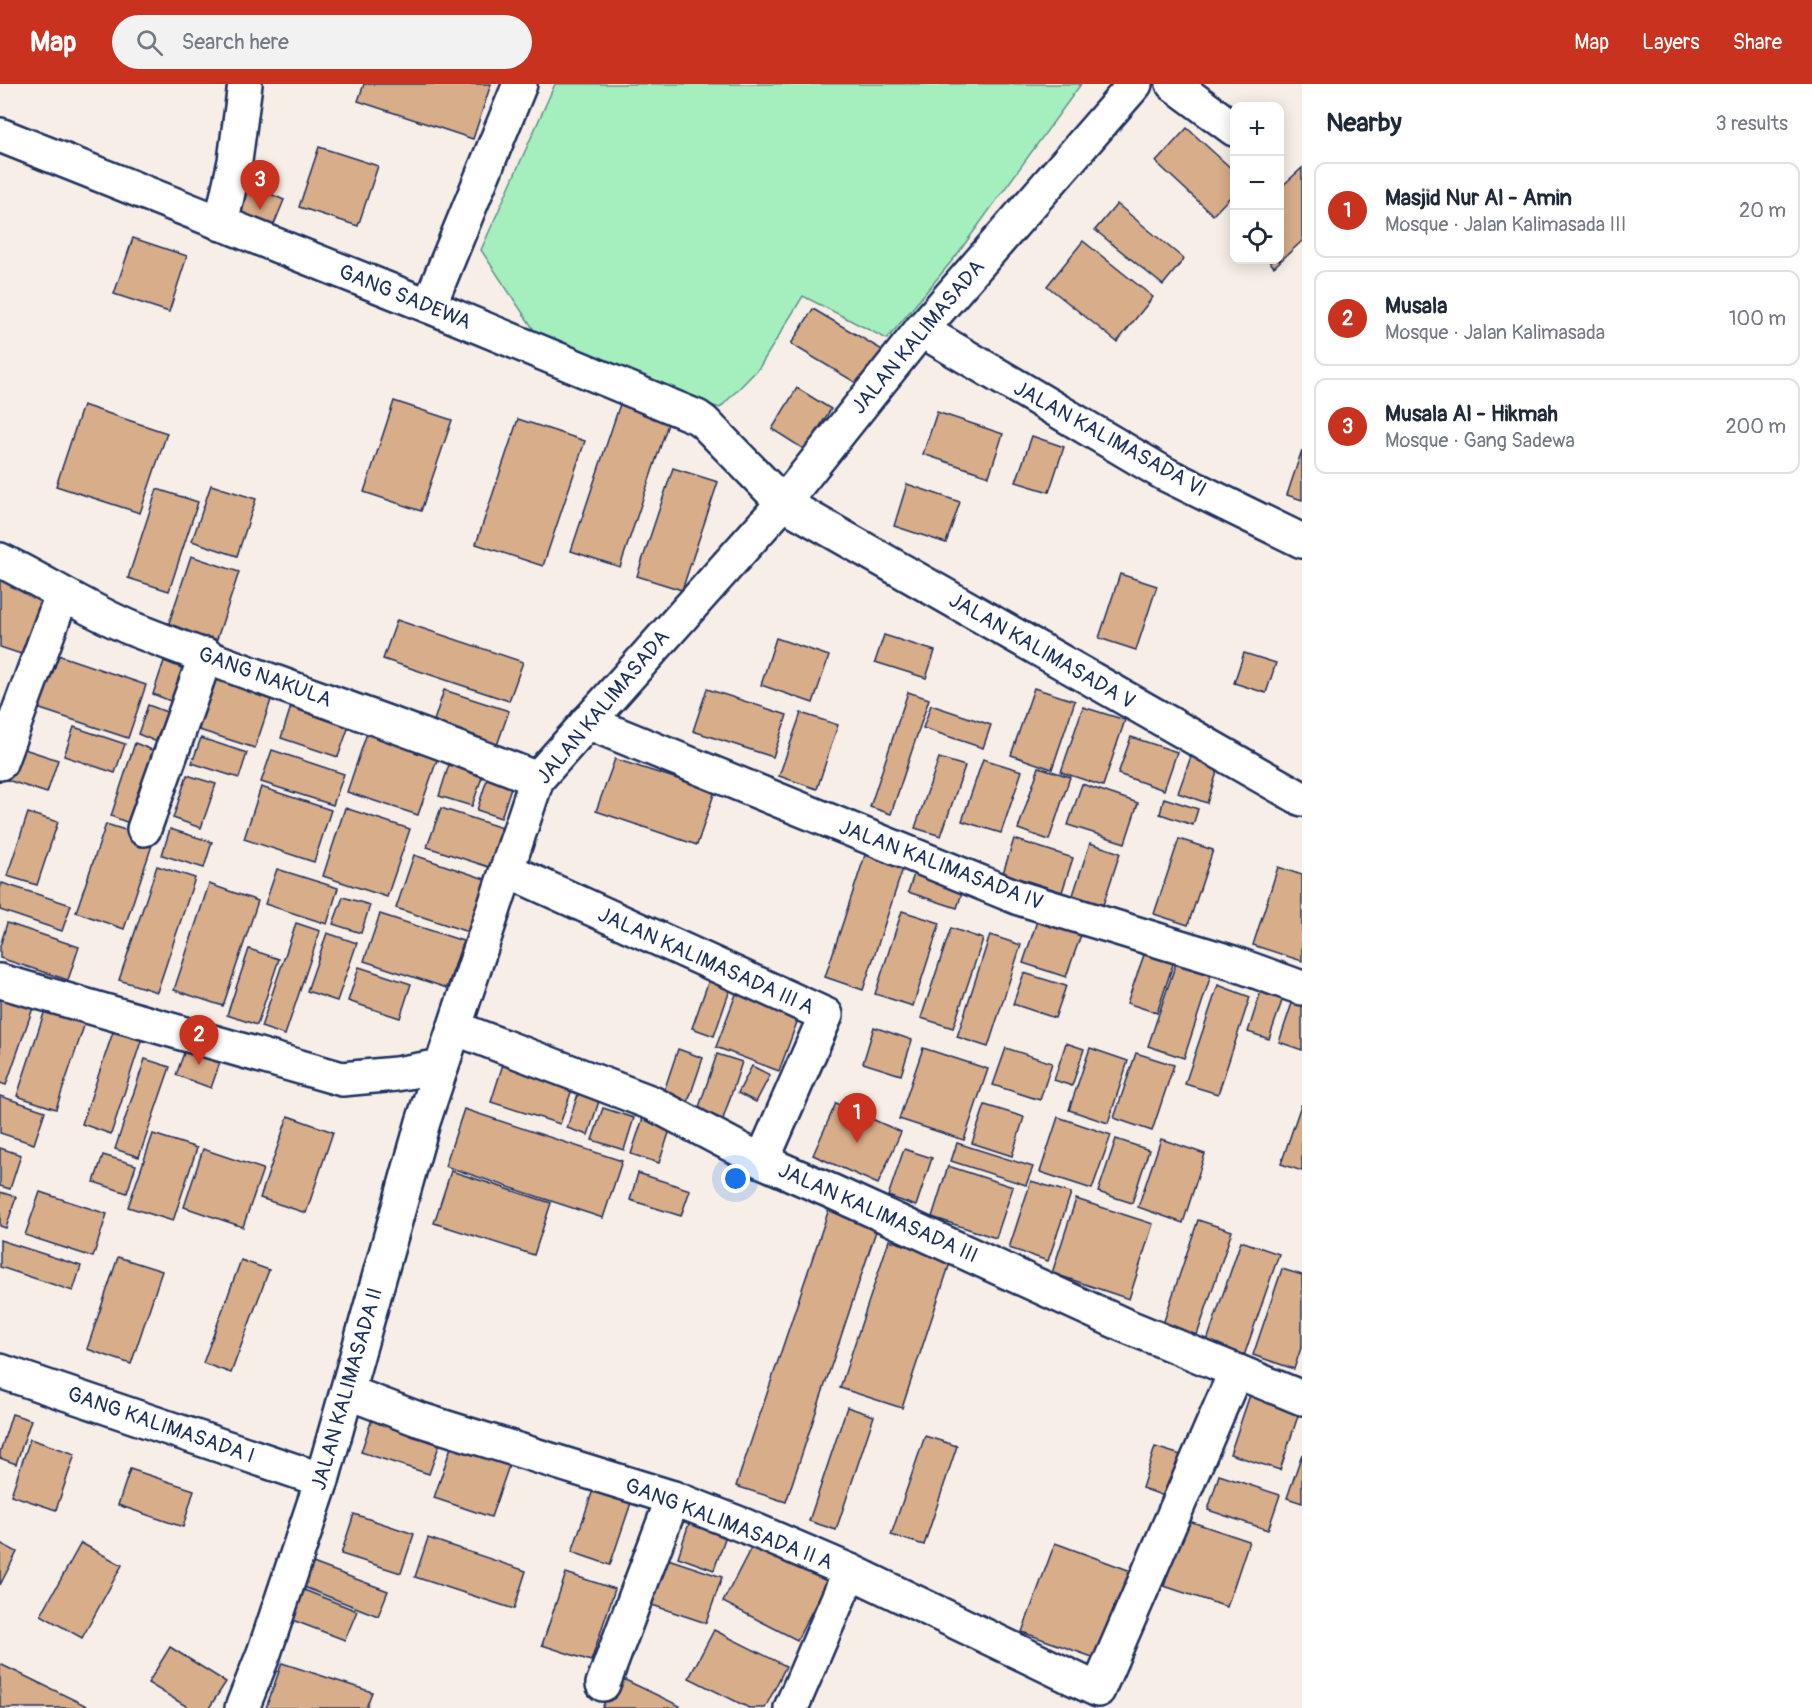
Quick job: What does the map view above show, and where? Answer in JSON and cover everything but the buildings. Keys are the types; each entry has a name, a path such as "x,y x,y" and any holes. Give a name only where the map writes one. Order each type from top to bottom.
{"street":[{"path":"221,224 235,161 244,84"},
{"path":"429,306 520,84"},
{"name":"JALAN KALIMASADA","path":"442,1066 537,779 783,503 921,330 1136,84"},
{"path":"1173,84 1230,126"},
{"name":"GANG SADEWA","path":"0,135 429,306 697,417 783,503"},
{"name":"JALAN KALIMASADA VI","path":"921,330 1165,474 1302,541"},
{"name":"JALAN KALIMASADA V","path":"783,503 1302,799"},
{"name":"GANG NAKULA","path":"0,560 131,628 456,746 537,779"},
{"path":"0,763 62,594"},
{"path":"144,829 206,655"},
{"name":"JALAN KALIMASADA IV","path":"586,722 1018,898 1233,963 1302,988"},
{"name":"JALAN KALIMASADA III A","path":"507,870 826,1015 762,1161"},
{"path":"0,981 342,1079 396,1074 442,1066"},
{"name":"JALAN KALIMASADA III","path":"455,1028 652,1103 762,1161 1124,1326 1302,1398"},
{"name":"JALAN KALIMASADA II","path":"242,1708 264,1653 321,1480 420,1133 442,1066"},
{"name":"GANG KALIMASADA I","path":"0,1371 321,1480"},
{"name":"GANG KALIMASADA II A","path":"347,1392 418,1419 673,1498 745,1526 850,1571 1098,1690 1236,1371"},
{"path":"603,1684 673,1498"},
{"path":"791,1708 850,1571"}],"green space":[{"path":"555,84 1081,84 956,256 887,339 803,296 759,368 720,408 574,360 534,330 481,250"}],"place":[{"name":"Musala Al - Hikmah","path":"260,210"},
{"name":"Musala","path":"199,1065"},
{"name":"Masjid Nur Al - Amin","path":"857,1143"}]}
